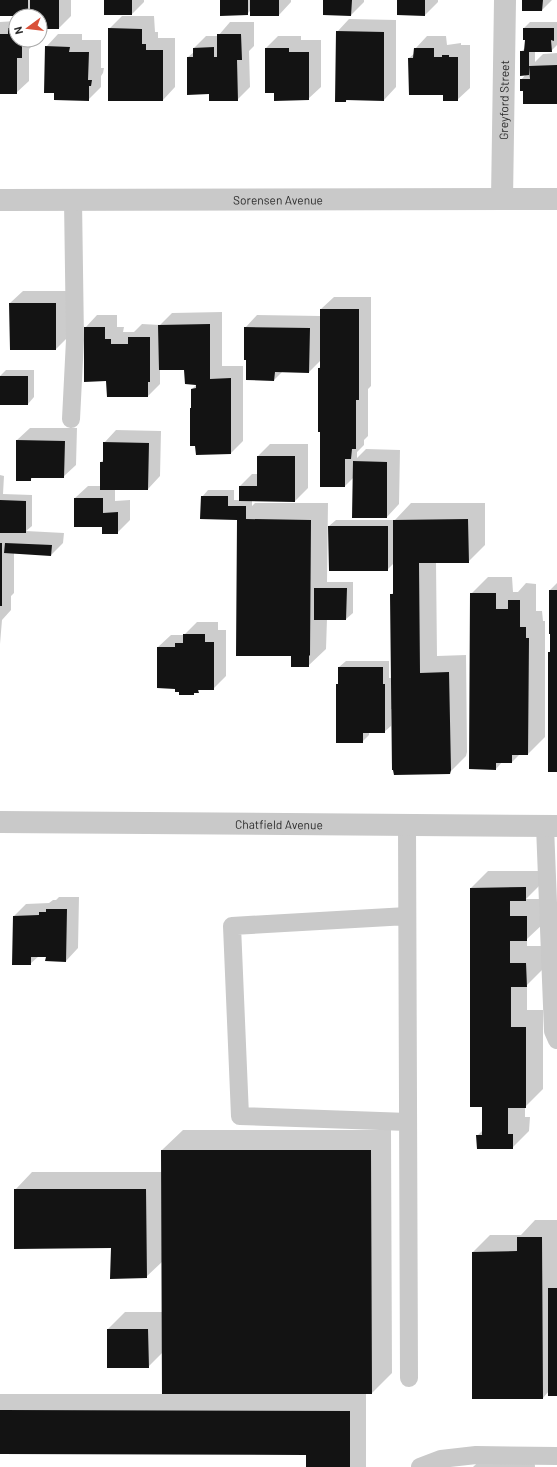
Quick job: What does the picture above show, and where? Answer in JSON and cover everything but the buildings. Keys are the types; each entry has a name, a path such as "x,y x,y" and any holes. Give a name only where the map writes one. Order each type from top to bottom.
{"street":[{"name":"Greyford Street","path":"502,200 505,0"},
{"name":"Sorensen Avenue","path":"0,200 557,199"},
{"name":"Chatfield Avenue","path":"0,822 551,826"}],"lane":[{"path":"71,419 75,340 73,200"},
{"path":"407,825 409,1378"},
{"path":"551,826 553,1031 557,1040"},
{"path":"408,916 232,926 240,1116 408,1122"},
{"path":"420,1467 441,1459 476,1455 557,1456"}]}
